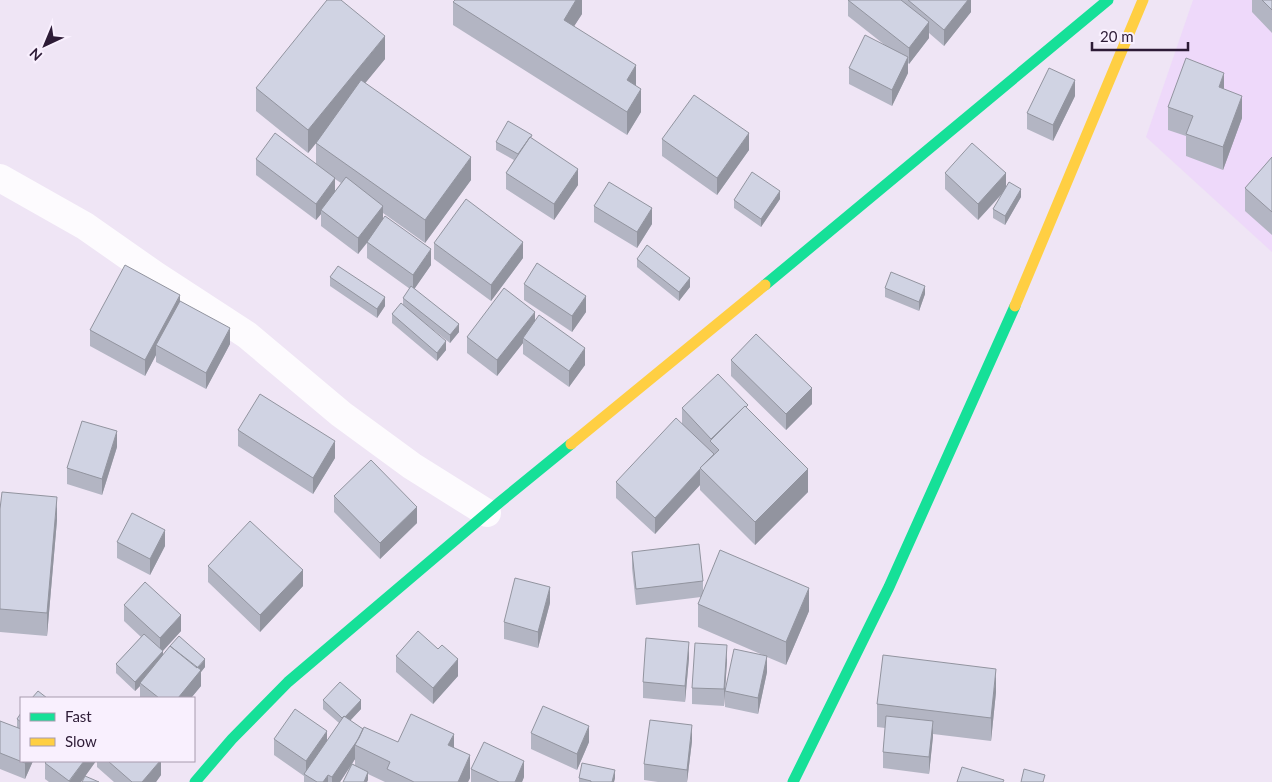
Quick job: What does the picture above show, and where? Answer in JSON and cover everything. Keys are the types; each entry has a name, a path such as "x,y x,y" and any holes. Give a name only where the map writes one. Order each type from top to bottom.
{"main road":[{"path":"195,782 232,739 288,682 487,513 1108,0"},
{"path":"793,782 889,587 996,351 1143,0"}],"street":[{"path":"0,178 85,226 155,275 247,335 341,414 412,466 487,513"}],"shaded area":[{"path":"1193,0 1272,0 1272,252 1146,137"}],"building":[{"path":"327,0 341,0 385,36 308,130 256,88"},
{"path":"455,0 576,0 564,20 636,65 627,80 641,89 627,112 453,2"},
{"path":"848,0 901,0 929,22 909,48"},
{"path":"908,0 968,0 944,30"},
{"path":"1262,0 1272,0 1272,10"},
{"path":"865,35 908,57 892,90 849,68"},
{"path":"1186,58 1224,73 1219,87 1242,96 1223,147 1186,134 1193,116 1168,107"},
{"path":"1049,68 1075,80 1053,125 1027,113"},
{"path":"361,80 471,157 425,220 316,143"},
{"path":"694,95 749,133 717,178 662,139"},
{"path":"508,121 532,135 518,154 496,142"},
{"path":"275,133 335,178 316,204 256,159"},
{"path":"530,137 578,169 554,204 506,173"},
{"path":"972,143 1006,173 978,204 945,173"},
{"path":"1272,157 1272,212 1245,188"},
{"path":"752,172 780,191 761,219 734,200"},
{"path":"346,177 383,206 358,238 321,210"},
{"path":"609,182 652,208 637,232 594,206"},
{"path":"1009,182 1021,189 1005,216 993,209"},
{"path":"466,199 523,242 491,285 434,243"},
{"path":"385,216 431,249 413,275 367,242"},
{"path":"647,245 690,278 679,292 637,259"},
{"path":"537,263 586,296 572,316 524,284"},
{"path":"125,265 180,295 145,360 90,330"},
{"path":"338,266 385,297 377,309 330,277"},
{"path":"891,272 925,286 919,302 885,288"},
{"path":"411,286 459,324 450,335 403,298"},
{"path":"504,288 535,312 497,360 467,337"},
{"path":"180,301 230,328 206,373 156,345"},
{"path":"401,303 446,341 437,353 392,314"},
{"path":"539,315 585,348 569,371 523,338"},
{"path":"756,334 812,388 786,414 731,360"},
{"path":"718,374 748,405 711,439 682,408"},
{"path":"260,394 335,441 313,478 238,430"},
{"path":"745,406 808,469 755,522 700,468 719,450 710,441"},
{"path":"676,418 714,454 655,518 616,482"},
{"path":"82,421 117,431 102,479 67,468"},
{"path":"371,460 417,507 380,543 334,496"},
{"path":"2,492 57,497 47,613 0,609 0,509"},
{"path":"132,513 165,530 150,559 117,542"},
{"path":"250,521 303,570 260,615 208,566"},
{"path":"699,544 703,581 636,589 632,552"},
{"path":"720,550 809,588 786,642 698,604"},
{"path":"515,578 550,587 538,632 504,622"},
{"path":"145,582 181,615 160,638 124,605"},
{"path":"418,631 438,649 442,645 458,659 433,688 396,656"},
{"path":"144,634 163,651 135,682 116,664"},
{"path":"179,636 205,659 197,668 170,646"},
{"path":"646,638 689,642 685,686 643,682"},
{"path":"695,643 727,645 724,689 692,688"},
{"path":"170,646 201,670 179,697 158,697 140,683"},
{"path":"734,649 767,656 758,698 725,691"},
{"path":"883,655 996,669 991,718 877,704"},
{"path":"340,682 361,700 342,718 323,700"},
{"path":"38,691 46,697 33,697"},
{"path":"543,706 589,726 577,754 531,733"},
{"path":"295,709 327,731 306,761 274,739"},
{"path":"411,714 454,734 448,745 470,755 458,782 414,782 387,769 390,762 355,745 364,727 398,742"},
{"path":"344,716 363,729 359,738 332,777 328,775 323,782 317,782 304,774"},
{"path":"886,716 933,721 929,757 883,752"},
{"path":"650,720 692,725 687,770 644,764"},
{"path":"0,721 20,729 20,761 0,753"},
{"path":"484,742 524,761 515,782 499,782 471,769"},
{"path":"46,762 83,762 69,781"},
{"path":"109,762 159,762 142,782 132,782"},
{"path":"582,763 615,770 612,782 591,782 579,778"},
{"path":"352,764 368,772 364,782 343,782"},
{"path":"962,767 1004,780 1003,782 957,782"},
{"path":"1024,769 1045,775 1043,782 1021,782"},
{"path":"85,776 99,782 82,782"}],"traffic: fast":[{"path":"765,285 1108,0"},
{"path":"793,782 889,587 1015,306"},
{"path":"195,782 232,739 288,682 571,444"}],"traffic: slow":[{"path":"1015,306 1143,0"},
{"path":"571,444 765,285"}]}
